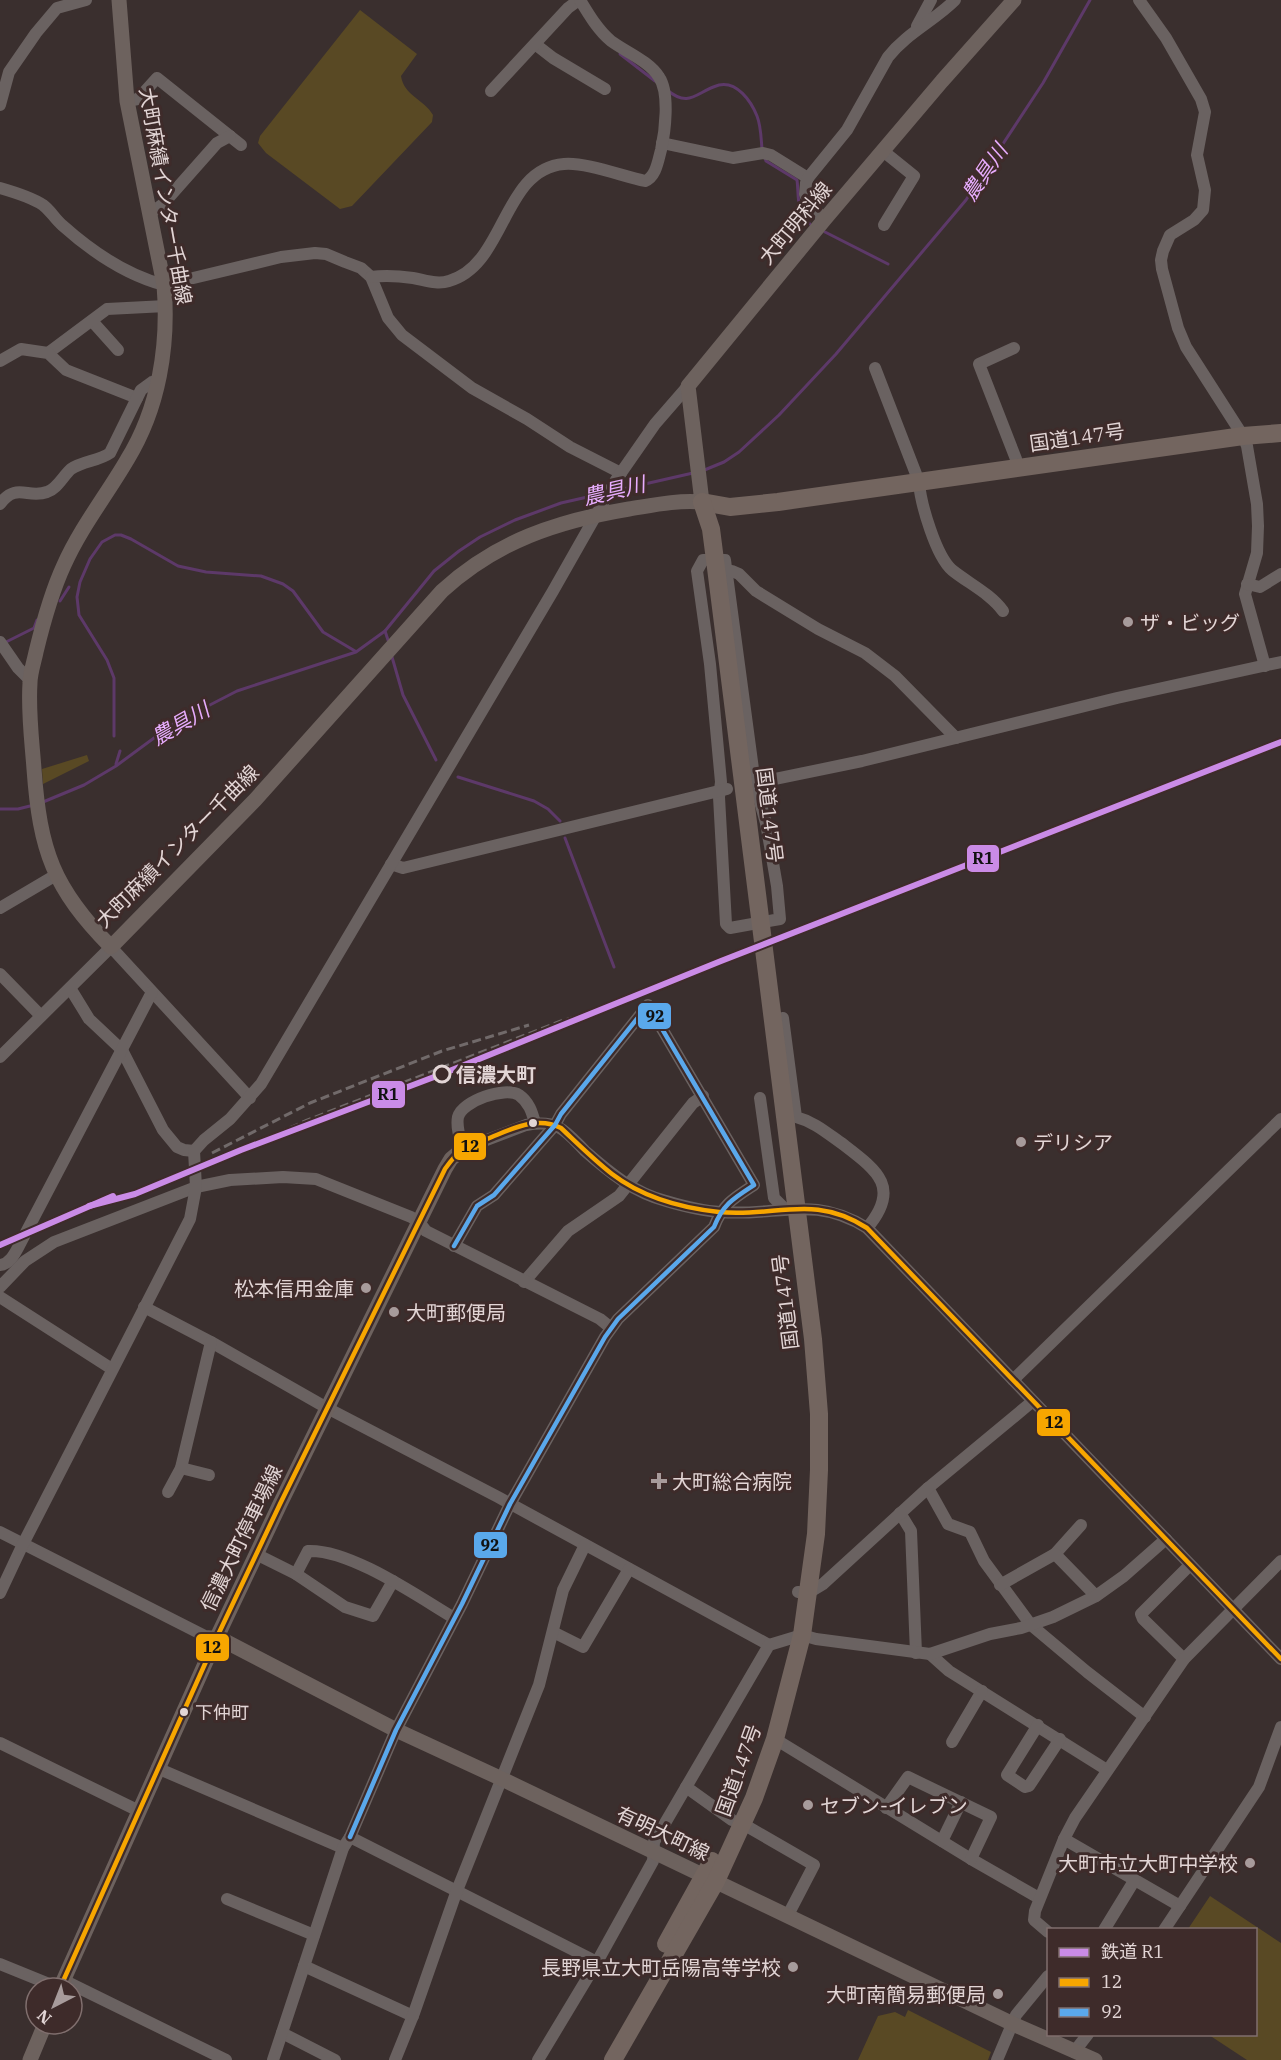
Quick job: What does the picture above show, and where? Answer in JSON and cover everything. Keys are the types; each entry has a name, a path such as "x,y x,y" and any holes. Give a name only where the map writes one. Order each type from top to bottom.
{"highway":[{"name":"国道147号","path":"701,494 730,507 778,502 1281,424"},
{"name":"国道147号","path":"701,494 918,479 1016,459 1240,432 1281,433"},
{"name":"国道147号","path":"613,2060 710,1878 775,1738 803,1593 808,1489 808,1427 791,1209 754,913 715,564 702,528 701,494"},
{"path":"715,564 716,530 730,513 770,507 778,502"},
{"name":"国道147号","path":"737,1822 796,1637"},
{"name":"国道147号","path":"599,2060 710,1878"}],"main road":[{"name":"大町麻績インター千曲線","path":"119,0 127,101 164,285 166,306 159,380 149,418 138,442 89,518 63,567 48,609 30,680 38,816 46,847 56,875 75,907 111,947 255,800 456,577 482,559 521,538 598,511 671,502 701,494"},
{"name":"大町明科線","path":"688,386 824,220 1014,0"},
{"path":"688,386 701,494"},
{"name":"信濃大町停車場線","path":"64,1976 256,1554 445,1169 451,1159 463,1149"},
{"name":"有明大町線","path":"217,1637 396,1730 1013,2024 1095,2060"},
{"path":"30,2060 40,2036"}],"street":[{"path":"0,105 9,72 36,33 57,8 86,0"},
{"path":"371,277 403,277 439,283 460,276 472,267 492,244 511,206 528,182 552,165 577,164 648,180 655,171 662,143 666,96 660,78 656,72 603,33 580,0 568,8 491,90"},
{"path":"915,30 931,0"},
{"path":"824,220 812,207 805,194 808,178 847,130 895,48 955,0"},
{"path":"1139,0 1157,23 1204,106 1197,155 1204,184 1203,210 1194,220 1170,236 1161,260 1182,338 1247,446 1257,504 1258,526 1257,553 1247,584 1246,599 1265,666"},
{"path":"535,44 553,58 605,89"},
{"path":"127,101 138,99 157,78 241,145"},
{"path":"150,211 163,204 217,143 230,136"},
{"path":"662,143 733,158 763,153 771,155 808,178"},
{"path":"883,152 914,176 885,225"},
{"path":"0,188 44,205 84,244 121,268 164,285 281,257 315,253 361,268 371,277 388,318 402,335 472,388 527,419 618,478"},
{"path":"48,353 107,309 166,306"},
{"path":"92,321 118,350"},
{"path":"1014,348 979,364 1016,459"},
{"path":"0,361 21,349 48,353 66,370 137,398"},
{"path":"875,368 918,479 920,496 930,528 947,565 1003,611"},
{"path":"0,504 14,492 47,492 53,489 71,469 104,458 110,453 137,398 146,386 159,380"},
{"path":"0,1593 190,1219 196,1187 194,1151 250,1098 269,1070 618,478 655,424 688,386"},
{"path":"715,564 753,784 766,823 780,919 730,928 726,924 719,797 724,790 697,571 699,563 703,560 715,564 739,574 756,591 818,629 865,653 895,676 956,738"},
{"path":"1247,584 1260,587 1281,574"},
{"path":"0,642 18,668 30,680"},
{"path":"753,784 862,761 1117,698 1281,662"},
{"path":"391,864 403,868 724,790"},
{"path":"0,908 56,875"},
{"path":"0,1057 111,947 250,1098"},
{"path":"0,974 41,1016"},
{"path":"70,988 88,1019 122,1050 164,1130 177,1147 194,1151"},
{"path":"0,1265 10,1259 21,1242 152,992"},
{"path":"273,2060 347,1843 396,1730 510,1504 610,1328 714,1227 720,1212 732,1199 754,1185 648,1005 561,1114 555,1125 494,1195 477,1206 454,1246"},
{"path":"783,1018 796,1117 808,1120 864,1160 876,1172 882,1183 884,1198 879,1214 867,1228"},
{"path":"535,1123 532,1110 519,1095 506,1092 483,1097 466,1106 458,1116 463,1149 535,1123 555,1125 603,1167 629,1185 664,1201 720,1212 791,1209 837,1213 867,1228 1281,1659"},
{"path":"524,1282 568,1231 610,1203 629,1185 693,1103 703,1096"},
{"path":"760,1098 774,1198 791,1209"},
{"path":"1013,1380 1281,1119"},
{"path":"0,1287 25,1261 54,1242 196,1187 250,1178 305,1177 327,1183 419,1222 426,1232 600,1319 610,1328"},
{"path":"0,1297 112,1369"},
{"path":"144,1307 769,1645"},
{"path":"168,1492 182,1467 211,1342"},
{"path":"803,1593 823,1584 928,1488 1033,1401"},
{"path":"182,1467 209,1475"},
{"path":"928,1488 948,1524 970,1532 984,1562 1031,1625 1145,1717"},
{"path":"900,1513 911,1532 916,1653"},
{"path":"1000,1585 1055,1554 1081,1526"},
{"path":"0,1532 205,1636 217,1637"},
{"path":"538,2060 597,1962 653,1861 654,1842 769,1645 796,1637 930,1654 990,1634 1031,1625 1096,1596 1166,1539"},
{"path":"395,2060 413,2016 456,1893 502,1779 514,1742 539,1685 563,1590 585,1545"},
{"path":"296,1574 308,1551 322,1550 393,1581 454,1618"},
{"path":"256,1554 296,1574 345,1607 373,1616 393,1581"},
{"path":"1055,1554 1096,1596"},
{"path":"1047,1931 1034,1920 1039,1898 1064,1839 1107,1770 1184,1659 1281,1561"},
{"path":"1184,1659 1143,1619 1141,1614 1190,1565"},
{"path":"553,1632 583,1647 629,1569"},
{"path":"930,1654 950,1671 1107,1770"},
{"path":"952,1742 982,1691"},
{"path":"1038,1725 1007,1775 1025,1787 1029,1786 1060,1739"},
{"path":"1165,1928 1259,1787 1281,1727"},
{"path":"775,1738 886,1808 1039,1898"},
{"path":"0,1743 139,1812"},
{"path":"157,1768 347,1843 529,1927 597,1962"},
{"path":"886,1808 908,1777 991,1817 971,1859"},
{"path":"686,1787 737,1822 814,1865 788,1915"},
{"path":"942,1841 962,1802"},
{"path":"1064,1839 1180,1906"},
{"path":"1105,1928 1134,1881"},
{"path":"227,1899 314,1935"},
{"path":"0,1964 34,1976"},
{"path":"304,1966 413,2016"},
{"path":"997,2060 1016,2014 1047,1977"},
{"path":"84,1997 199,2054 226,2060"},
{"path":"282,2032 335,2060"},
{"path":"1074,2052 1086,2036"}],"shaded area":[{"path":"360,10 417,54 401,76 410,93 433,115 432,122 352,206 340,209 266,153 258,143 260,136"},
{"path":"87,755 89,761 43,784 42,769"},
{"path":"1210,1896 1281,1943 1281,2060 1247,2060 1211,2036 1257,2036 1257,1928 1189,1928"},
{"path":"908,2010 991,2052 988,2060 858,2060 878,2016 895,2012 905,2017"}],"waterway":[{"name":"農具川","path":"702,471 724,462 739,452 779,415 836,354 966,200 1043,83 1090,0"},
{"path":"620,54 655,81"},
{"path":"667,90 682,98 688,98 719,85 732,86 737,89 751,104 757,116 762,149"},
{"path":"765,158 766,161 797,180 800,211 810,224"},
{"path":"825,232 888,264"},
{"name":"農具川","path":"614,491 693,473"},
{"name":"農具川","path":"43,802 84,785 116,766 173,724 237,691 356,652 385,631 434,571 480,537 515,520 561,503 605,493"},
{"path":"114,736 114,678 107,660 79,615 77,597 80,582 90,559 102,542 115,535 131,539 178,566 206,572 261,576 283,584 293,591 323,632 355,651"},
{"path":"60,601 69,587"},
{"path":"6,642 34,628 37,620"},
{"path":"385,631 388,640"},
{"path":"392,657 403,695 436,760"},
{"path":"116,764 120,751"},
{"path":"458,777 534,801 548,809 560,821"},
{"name":"農具川","path":"0,809 18,809 34,805"},
{"path":"565,838 614,967"}],"railway":[{"path":"241,1150 305,1121 561,1021 600,1010"},
{"path":"212,1153 310,1103 442,1051 529,1025"}],"rail line":[{"name":"R1","path":"89,1206 135,1194 241,1150 442,1074 721,961 1281,742"},
{"name":"R1","path":"0,1245 113,1196"}],"transit line":[{"name":"92","path":"350,1837 396,1730 462,1604 510,1504 605,1337 618,1319 714,1227 730,1202 754,1185 648,1005 561,1114 555,1125 494,1195 477,1206 454,1246"},
{"name":"12","path":"65,1976 217,1637 445,1169 464,1149 523,1125 542,1123 561,1128 612,1174 636,1189 663,1200 691,1208 719,1212 811,1209 847,1218 867,1228 1281,1659"}],"place":[{"name":"ザ・ビッグ","path":"1128,622"},
{"name":"信濃大町","path":"442,1074"},
{"name":"デリシア","path":"1021,1142"},
{"name":"松本信用金庫","path":"366,1288"},
{"name":"大町郵便局","path":"394,1312"},
{"name":"大町総合病院","path":"659,1481"},
{"name":"下仲町","path":"184,1712"},
{"name":"セブン-イレブン","path":"808,1805"},
{"name":"大町市立大町中学校","path":"1250,1863"},
{"name":"長野県立大町岳陽高等学校","path":"793,1967"},
{"name":"大町南簡易郵便局","path":"998,1994"}]}
